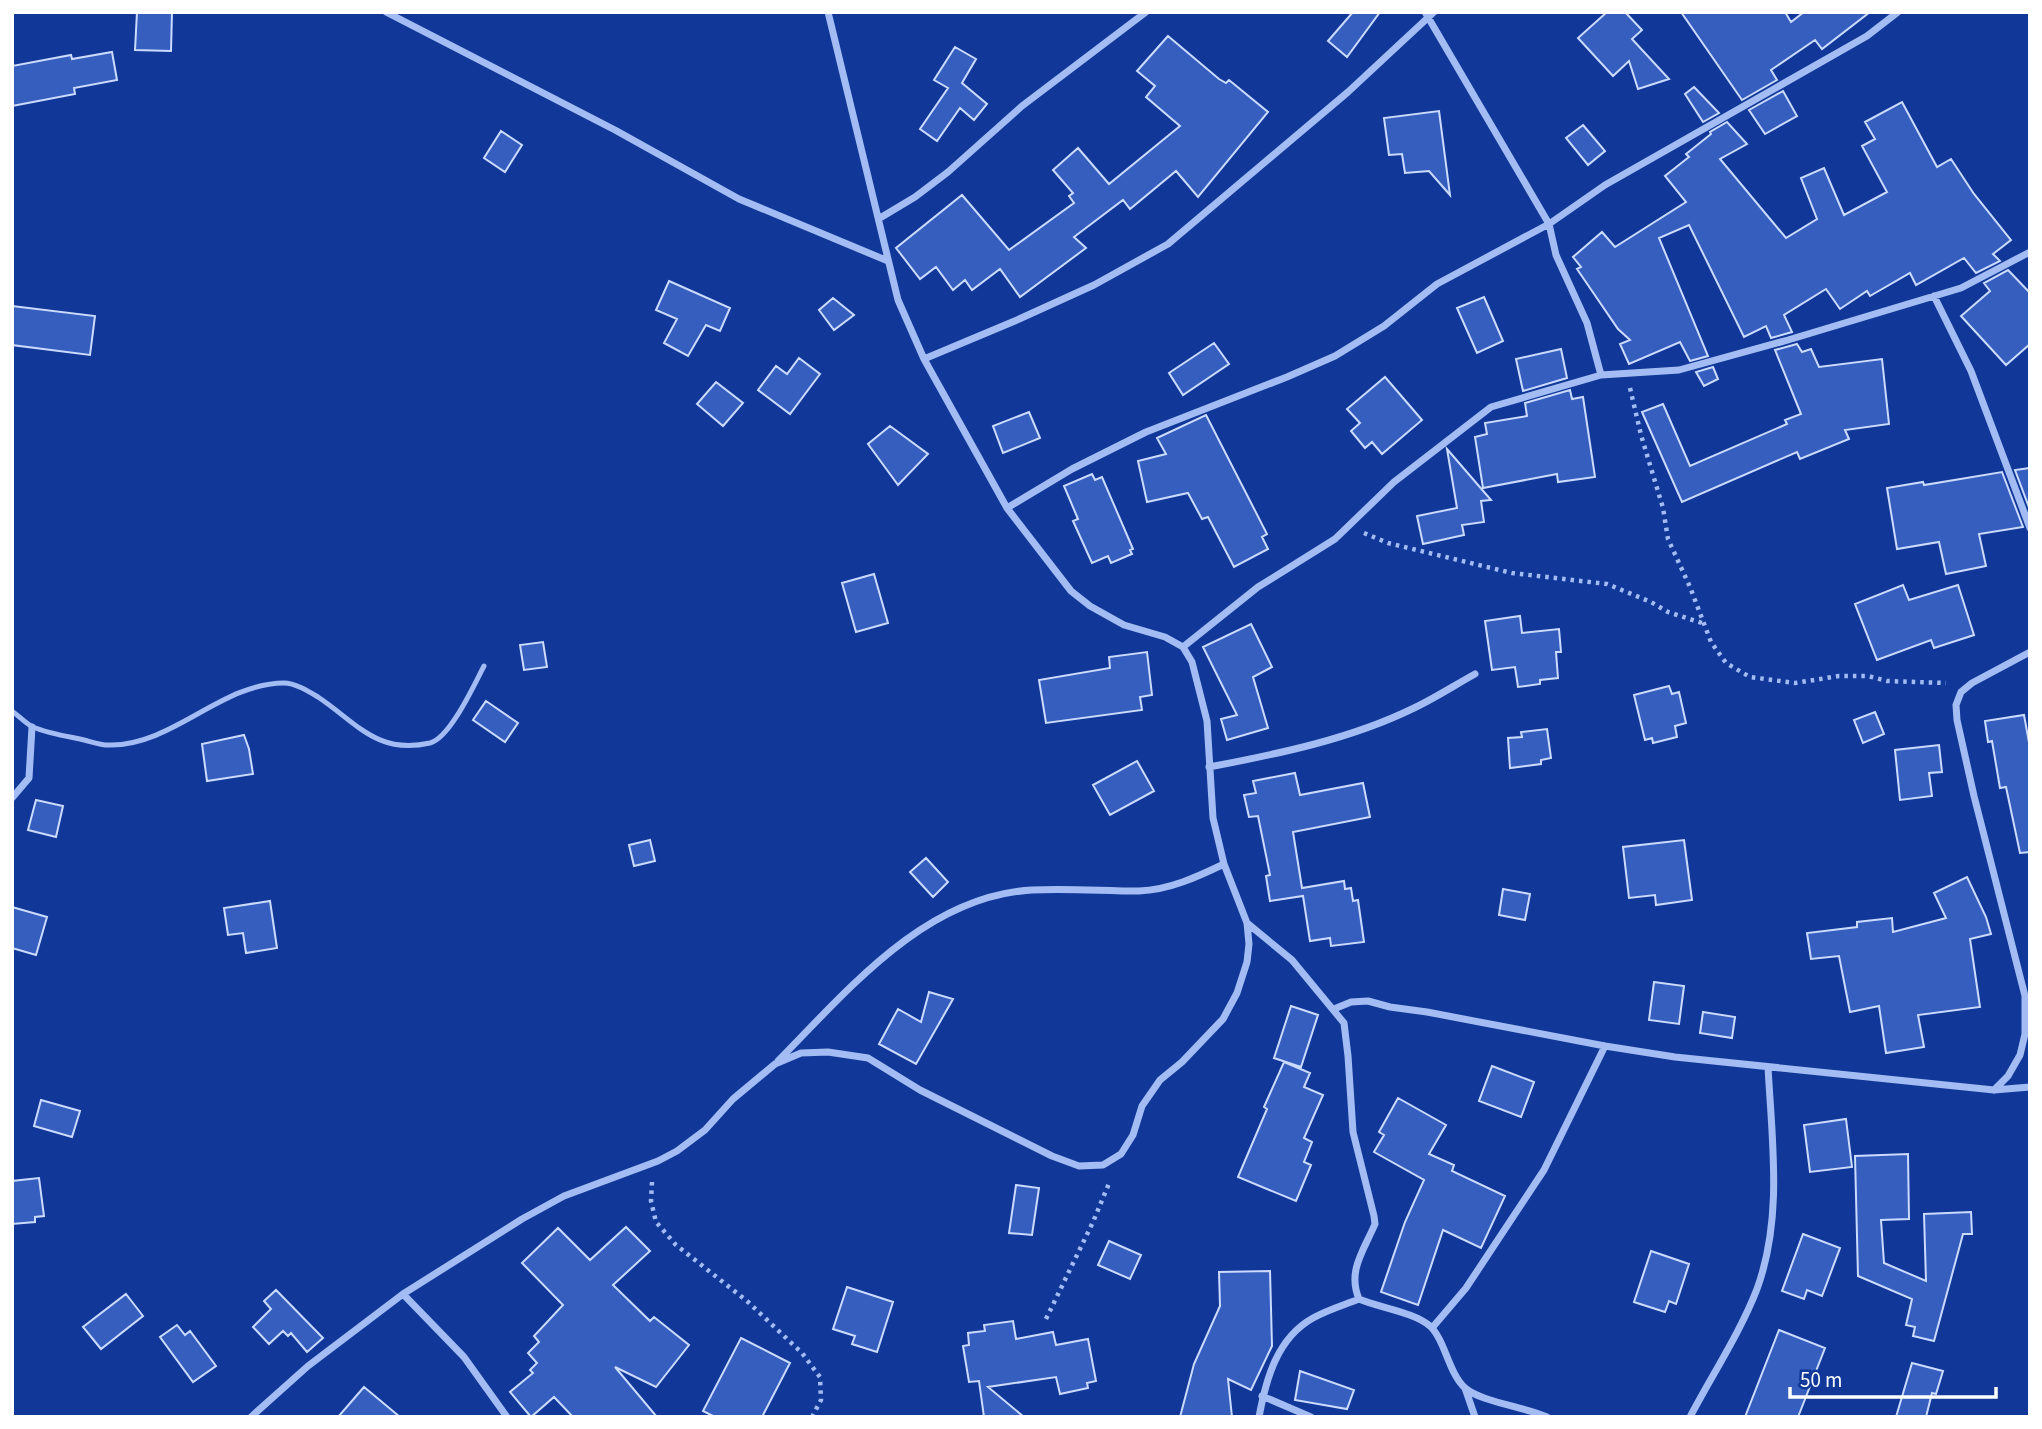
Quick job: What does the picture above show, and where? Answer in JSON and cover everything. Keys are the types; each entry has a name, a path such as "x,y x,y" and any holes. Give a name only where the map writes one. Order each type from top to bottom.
{"street":[{"path":"386,12 614,130 739,199 888,261"},
{"path":"775,1064 801,1053 828,1052 868,1058 920,1090 1052,1156 1079,1166 1103,1165 1121,1154 1133,1135 1142,1106 1160,1080 1182,1062 1223,1019 1237,993 1250,944 1247,923 1224,864 1213,818 1207,721 1192,662 1183,647 1165,637 1124,625 1090,606 1071,591 1007,508 924,359 898,300 828,12"},
{"path":"880,218 915,197 948,172 1022,106 1146,12"},
{"path":"1007,508 1072,469 1146,432 1335,356 1384,326 1437,284 1549,224 1605,185 1867,36 1898,12"},
{"path":"924,359 1094,285 1168,244 1348,92 1429,14 1549,224 1556,255 1587,323 1601,375"},
{"path":"1183,647 1258,587 1335,538 1394,482 1491,407 1601,375 1679,370 1788,340 1961,288 2030,252"},
{"path":"1934,296 1971,372 2030,528"},
{"path":"1994,1090 2008,1076 2020,1055 2025,1034 2025,996 1957,720 1956,705 1961,692 1972,682 2030,652"},
{"path":"1209,767 1262,757 1344,735 1414,708 1475,674"},
{"path":"12,798 29,778 32,727"},
{"path":"251,1417 308,1366 403,1294 522,1219 564,1196 659,1161 705,1130 733,1098 775,1064 895,947 935,919 986,899 1029,890 1140,891 1169,886 1224,864"},
{"path":"1247,923 1292,960 1343,1023 1353,1132 1374,1216 1374,1224 1355,1269 1354,1287 1359,1299"},
{"path":"1334,1009 1351,1002 1368,1001 1605,1046 1768,1067 1994,1090 2030,1087"},
{"path":"1432,1328 1466,1288 1544,1170 1605,1046"},
{"path":"1690,1417 1756,1289 1769,1244 1774,1188 1768,1067"},
{"path":"403,1294 464,1357 507,1417"},
{"path":"1259,1417 1262,1396 1274,1360 1293,1334 1313,1318 1359,1299 1418,1318 1432,1328 1465,1388 1475,1417"},
{"path":"1465,1388 1489,1399 1547,1417"},
{"path":"1262,1396 1311,1417"}],"lane":[{"path":"12,711 32,727 109,746 145,741 181,724 207,707 260,687 286,682 308,690 363,733 393,746 416,745 433,742 444,734 484,666"}],"path":[{"path":"1627,373 1641,435 1663,509 1668,539 1711,642 1726,663 1750,677 1795,683 1839,676 1868,676 1887,681 1950,684 1961,692"},
{"path":"1347,527 1388,543 1512,573 1607,584 1668,612 1705,624"},
{"path":"1046,1319 1093,1222 1121,1154"},
{"path":"659,1161 651,1184 656,1222 676,1245 747,1301 802,1353 820,1377 821,1401 812,1417"}],"building":[{"path":"137,12 172,12 171,51 135,50"},
{"path":"1353,12 1380,12 1347,57 1328,41"},
{"path":"1607,12 1625,12 1642,30 1632,39 1669,79 1638,89 1629,61 1613,76 1578,38"},
{"path":"1681,12 1785,12 1791,22 1804,12 1870,12 1822,49 1815,40 1771,70 1777,80 1742,100"},
{"path":"1168,36 1219,79 1226,83 1229,80 1268,112 1198,197 1176,171 1130,209 1123,200 1074,237 1086,248 1020,297 1000,269 972,290 965,280 953,290 936,267 920,279 896,248 962,195 1009,250 1074,203 1069,196 1073,193 1053,170 1078,148 1109,184 1180,126 1146,97 1155,86 1137,71"},
{"path":"955,47 976,59 962,83 987,104 974,120 960,108 937,141 920,129 948,88 934,80"},
{"path":"112,52 117,80 74,88 75,94 12,106 12,66 71,55 72,59"},
{"path":"1694,87 1719,113 1703,122 1685,94"},
{"path":"1783,91 1797,116 1765,134 1749,110"},
{"path":"1902,102 1937,167 1951,159 1974,194 2011,240 1993,254 2000,261 1976,273 1964,258 1916,285 1910,273 1870,296 1867,291 1840,309 1826,289 1784,315 1792,332 1771,338 1766,326 1744,337 1689,225 1659,238 1708,356 1690,361 1680,342 1629,364 1620,344 1630,340 1618,329 1577,269 1581,267 1573,257 1602,232 1615,247 1686,202 1665,176 1689,157 1686,154 1711,134 1710,132 1727,122 1747,144 1720,159 1786,238 1817,219 1801,178 1824,168 1844,215 1887,192 1862,146 1875,139 1865,122"},
{"path":"1439,111 1450,195 1429,171 1405,173 1402,154 1389,155 1384,118"},
{"path":"1583,125 1605,151 1588,165 1566,138"},
{"path":"501,131 522,145 505,172 484,158"},
{"path":"2008,270 2030,293 2030,344 2006,365 1961,316 1990,291 1984,283"},
{"path":"669,281 730,308 720,331 706,325 688,356 664,343 677,319 656,310"},
{"path":"1484,297 1503,341 1477,353 1457,308"},
{"path":"833,298 854,315 834,330 819,310"},
{"path":"12,306 95,316 90,355 12,345"},
{"path":"1214,343 1229,364 1183,395 1169,373"},
{"path":"1797,344 1802,352 1811,349 1819,367 1882,359 1889,424 1845,430 1849,439 1800,459 1797,452 1682,502 1642,412 1663,404 1690,466 1787,424 1785,420 1801,414 1775,350"},
{"path":"1561,349 1567,378 1523,391 1516,359"},
{"path":"799,358 820,374 790,414 758,390 776,366 787,374"},
{"path":"1713,367 1718,379 1704,386 1696,372"},
{"path":"1385,377 1422,420 1382,454 1372,442 1365,448 1351,431 1360,423 1347,409"},
{"path":"716,382 743,403 723,426 697,404"},
{"path":"1570,390 1572,399 1583,397 1595,477 1558,482 1557,474 1483,488 1475,437 1487,434 1485,423 1527,416 1525,403"},
{"path":"1029,412 1040,438 1003,453 993,426"},
{"path":"1206,415 1267,534 1262,537 1268,549 1234,567 1208,517 1202,519 1188,493 1147,502 1138,461 1166,454 1157,438"},
{"path":"890,426 928,454 898,485 868,444"},
{"path":"1447,449 1491,500 1481,501 1484,522 1462,525 1464,535 1423,544 1417,516 1457,508"},
{"path":"2030,468 2030,510 2015,470"},
{"path":"2002,472 2023,527 1979,534 1986,566 1946,574 1939,542 1897,549 1887,488 1923,482 1924,485"},
{"path":"1092,474 1095,480 1102,477 1133,549 1130,550 1132,554 1111,563 1108,556 1092,563 1073,521 1078,519 1064,486"},
{"path":"874,574 888,623 856,632 842,583"},
{"path":"1903,585 1909,600 1958,585 1974,635 1934,648 1931,640 1877,660 1855,604"},
{"path":"1520,616 1522,633 1559,629 1561,652 1556,652 1558,678 1518,687 1515,667 1492,670 1485,621"},
{"path":"1251,624 1272,667 1253,677 1268,728 1227,740 1221,719 1237,715 1203,647"},
{"path":"543,642 547,667 524,670 520,645"},
{"path":"1147,652 1152,695 1140,697 1142,710 1046,723 1039,680 1110,668 1109,657"},
{"path":"1669,686 1672,694 1679,692 1686,723 1675,726 1677,737 1653,743 1652,738 1645,740 1634,695"},
{"path":"486,701 518,723 505,742 473,720"},
{"path":"1875,712 1884,734 1863,743 1854,720"},
{"path":"2024,715 2030,748 2030,852 2020,853 2006,787 2000,788 1992,741 1988,742 1985,721"},
{"path":"1547,729 1551,758 1541,760 1541,764 1510,768 1508,738 1522,737 1521,732"},
{"path":"244,735 253,774 207,781 202,744"},
{"path":"1939,745 1942,772 1929,773 1932,796 1900,800 1895,750"},
{"path":"1137,761 1154,791 1110,815 1093,785"},
{"path":"1295,773 1300,795 1363,783 1370,817 1293,832 1302,888 1344,881 1345,889 1351,888 1353,901 1358,900 1364,942 1331,946 1330,938 1310,941 1303,896 1270,901 1266,876 1270,875 1258,816 1249,817 1244,795 1256,793 1253,781"},
{"path":"36,800 63,806 56,837 28,830"},
{"path":"650,840 655,861 634,866 629,845"},
{"path":"1684,840 1692,900 1656,905 1655,895 1629,898 1623,847"},
{"path":"926,858 948,882 933,897 910,872"},
{"path":"1967,877 1991,934 1970,939 1980,1007 1918,1015 1924,1047 1886,1053 1879,1006 1850,1012 1839,956 1811,959 1807,933 1857,927 1857,922 1892,918 1893,932 1946,918 1934,893"},
{"path":"1503,889 1530,894 1525,920 1499,915"},
{"path":"270,901 277,948 246,953 243,933 228,935 224,908"},
{"path":"12,907 47,917 36,955 12,948"},
{"path":"1654,982 1684,986 1679,1024 1649,1020"},
{"path":"929,992 953,999 916,1064 879,1044 898,1009 921,1022"},
{"path":"1291,1006 1318,1015 1301,1067 1274,1058"},
{"path":"1703,1012 1735,1017 1732,1038 1700,1033"},
{"path":"1284,1062 1310,1073 1304,1087 1323,1095 1304,1138 1312,1142 1304,1162 1311,1165 1296,1201 1238,1177"},
{"path":"1492,1066 1534,1082 1521,1117 1479,1101"},
{"path":"1398,1098 1446,1125 1429,1154 1454,1165 1452,1171 1505,1196 1481,1248 1443,1230 1418,1305 1381,1292 1405,1222 1424,1180 1374,1152 1384,1135 1379,1132"},
{"path":"41,1100 80,1111 72,1137 34,1126"},
{"path":"1846,1119 1852,1167 1810,1172 1804,1125"},
{"path":"1908,1154 1909,1219 1881,1220 1884,1263 1926,1281 1924,1214 1971,1212 1972,1234 1963,1234 1934,1341 1913,1336 1915,1327 1906,1325 1912,1299 1858,1276 1855,1156"},
{"path":"39,1178 44,1216 35,1217 35,1222 12,1224 12,1181"},
{"path":"1016,1185 1039,1188 1032,1235 1009,1233"},
{"path":"626,1227 650,1251 613,1285 650,1321 654,1317 689,1345 656,1387 615,1367 657,1417 573,1417 554,1397 531,1417 510,1392 533,1373 530,1370 537,1363 528,1353 539,1342 534,1336 563,1305 522,1263 558,1228 590,1260"},
{"path":"1803,1234 1840,1248 1822,1296 1807,1290 1804,1299 1782,1291"},
{"path":"1109,1241 1141,1255 1130,1279 1098,1265"},
{"path":"1651,1251 1689,1264 1676,1304 1669,1301 1665,1312 1634,1302"},
{"path":"1270,1271 1272,1346 1251,1390 1228,1379 1232,1417 1180,1417 1194,1364 1220,1306 1219,1272"},
{"path":"847,1287 893,1302 877,1352 852,1344 855,1336 833,1329"},
{"path":"276,1290 323,1338 307,1352 291,1333 288,1336 283,1331 269,1344 253,1327 271,1309 264,1301"},
{"path":"126,1294 143,1316 101,1349 83,1327"},
{"path":"1013,1321 1016,1339 1053,1332 1056,1345 1088,1339 1096,1381 1087,1383 1088,1388 1060,1394 1056,1377 988,1387 1024,1417 984,1417 979,1381 969,1382 963,1346 969,1345 968,1333 985,1331 984,1325"},
{"path":"177,1325 185,1335 190,1331 216,1366 193,1382 160,1337"},
{"path":"1779,1330 1825,1348 1798,1417 1745,1417"},
{"path":"741,1338 790,1363 762,1417 715,1417 703,1411"},
{"path":"1912,1363 1943,1371 1936,1394 1932,1393 1926,1417 1896,1417"},
{"path":"1300,1371 1354,1390 1347,1409 1295,1400"},
{"path":"364,1387 400,1417 338,1417"}]}
